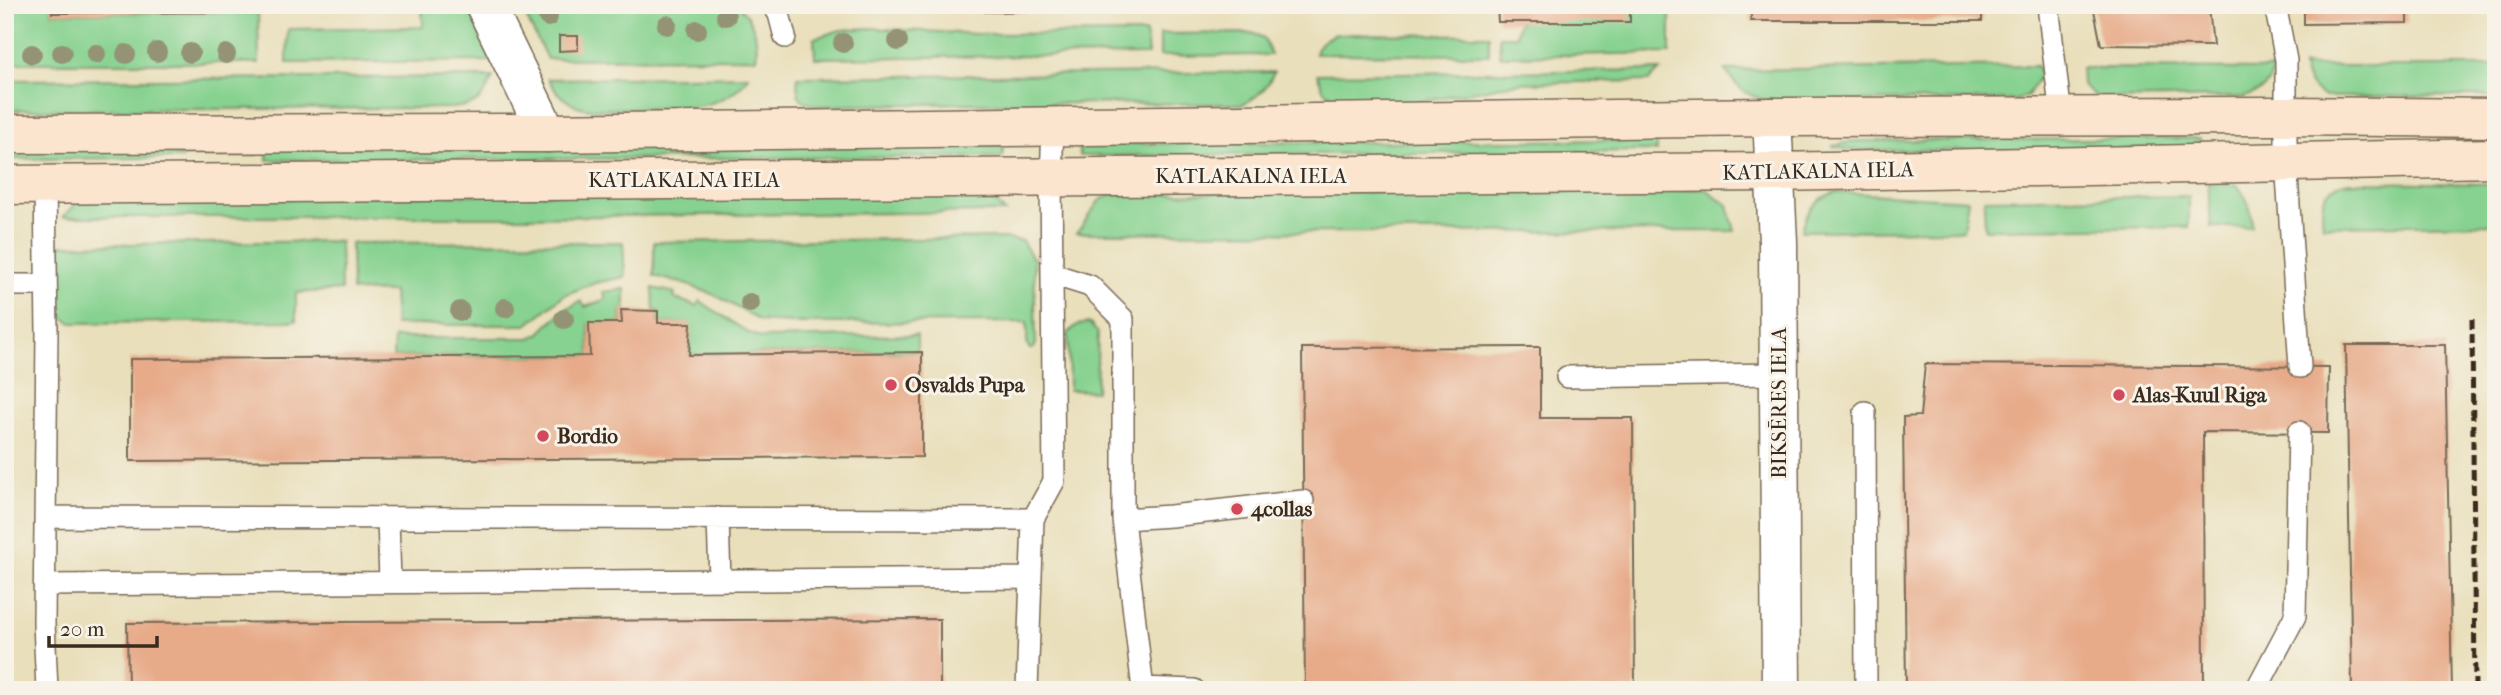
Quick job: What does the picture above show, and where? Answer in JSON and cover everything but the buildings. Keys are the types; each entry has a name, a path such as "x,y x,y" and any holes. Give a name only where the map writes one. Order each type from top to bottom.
{"street":[{"path":"485,5 547,133"},
{"path":"5,134 547,133 1772,117 2496,118"},
{"name":"BIKSĒRES IELA","path":"1772,117 1778,373 1780,690"},
{"path":"229,133 230,183"},
{"name":"KATLAKALNA IELA","path":"5,185 1775,172 2496,158"}],"lane":[{"path":"773,5 779,14 785,37"},
{"path":"2048,5 2061,117"},
{"path":"2275,5 2286,60 2286,161 2300,367"},
{"path":"1027,690 1033,519 1054,481 1051,177 1053,127"},
{"path":"45,185 47,690"},
{"path":"1052,274 1090,286 1123,319 1123,519 1142,689 1194,690"},
{"path":"5,285 46,285"},
{"path":"1567,377 1778,373"},
{"path":"1865,412 1866,690"},
{"path":"2256,690 2295,616 2299,432"},
{"path":"1123,519 1303,501"},
{"path":"46,517 1033,519"},
{"path":"388,518 390,582"},
{"path":"718,518 720,580"},
{"path":"45,585 1031,578"}],"green space":[{"path":"5,5 51,5 52,13 258,12 259,63 5,63"},
{"path":"422,5 467,5 493,61 287,63 288,29 423,27"},
{"path":"520,5 737,5 754,29 756,58 547,59"},
{"path":"1630,5 1670,5 1670,53 1500,56 1499,36 1516,36 1519,22"},
{"path":"870,28 977,34 1146,33 1148,55 815,58 814,38 841,30"},
{"path":"1252,33 1264,38 1271,55 1160,56 1160,34"},
{"path":"1335,34 1489,35 1489,55 1315,54 1320,44"},
{"path":"2037,66 2041,74 2028,95 2017,100 1769,101 1743,91 1725,70"},
{"path":"2303,66 2496,66 2496,96 2323,97 2309,84"},
{"path":"2081,68 2274,69 2264,88 2244,97 2099,99 2082,84"},
{"path":"1660,70 1649,81 1518,83 1410,103 1347,103 1324,91 1317,74"},
{"path":"1274,72 1262,91 1243,104 971,103 816,106 802,100 797,88 798,77"},
{"path":"749,76 738,89 725,97 694,107 678,108 595,109 579,106 563,98 548,79"},
{"path":"493,77 478,101 452,108 5,110 5,80"},
{"path":"2200,138 2201,147 2087,151 1848,150 1832,146 1856,141"},
{"path":"1657,140 1657,151 1080,156 1079,144"},
{"path":"181,145 182,158 5,159 5,146"},
{"path":"1003,145 1003,157 267,160 267,147"},
{"path":"2350,182 2496,184 2496,224 2323,226 2323,202 2328,191"},
{"path":"2208,183 2237,185 2249,204 2252,227 2211,227"},
{"path":"977,189 994,200 1005,212 519,217 63,217 81,199"},
{"path":"1706,189 1728,205 1735,231 1077,233 1099,201 1111,194"},
{"path":"1835,192 1968,200 1963,230 1802,231 1812,207"},
{"path":"2189,196 2189,227 1985,229 1984,199"},
{"path":"1004,238 1022,241 1034,260 1034,348 1030,349 1027,345 1027,322 760,321 717,296 654,276 654,242"},
{"path":"340,241 341,290 296,293 296,321 72,323 64,318 59,310 59,245"},
{"path":"623,242 625,277 595,283 564,295 527,325 395,325 393,292 352,291 351,243"},
{"path":"653,288 675,293 674,298 697,306 700,301 747,332 761,338 917,335 917,352 689,355 690,324 658,323 658,311 654,310"},
{"path":"625,289 622,323 589,324 590,356 393,357 394,338 530,338 539,334 562,311 581,301 585,307 606,299 603,292"},
{"path":"1089,323 1098,333 1096,391 1069,390 1068,333 1077,325"}],"railway":[{"path":"2472,319 2475,690"}],"place":[{"name":"Osvalds Pupa","path":"891,385"},
{"name":"Alas-Kuul Riga","path":"2119,395"},
{"name":"Bordio","path":"543,436"},
{"name":"4collas","path":"1237,509"}]}
